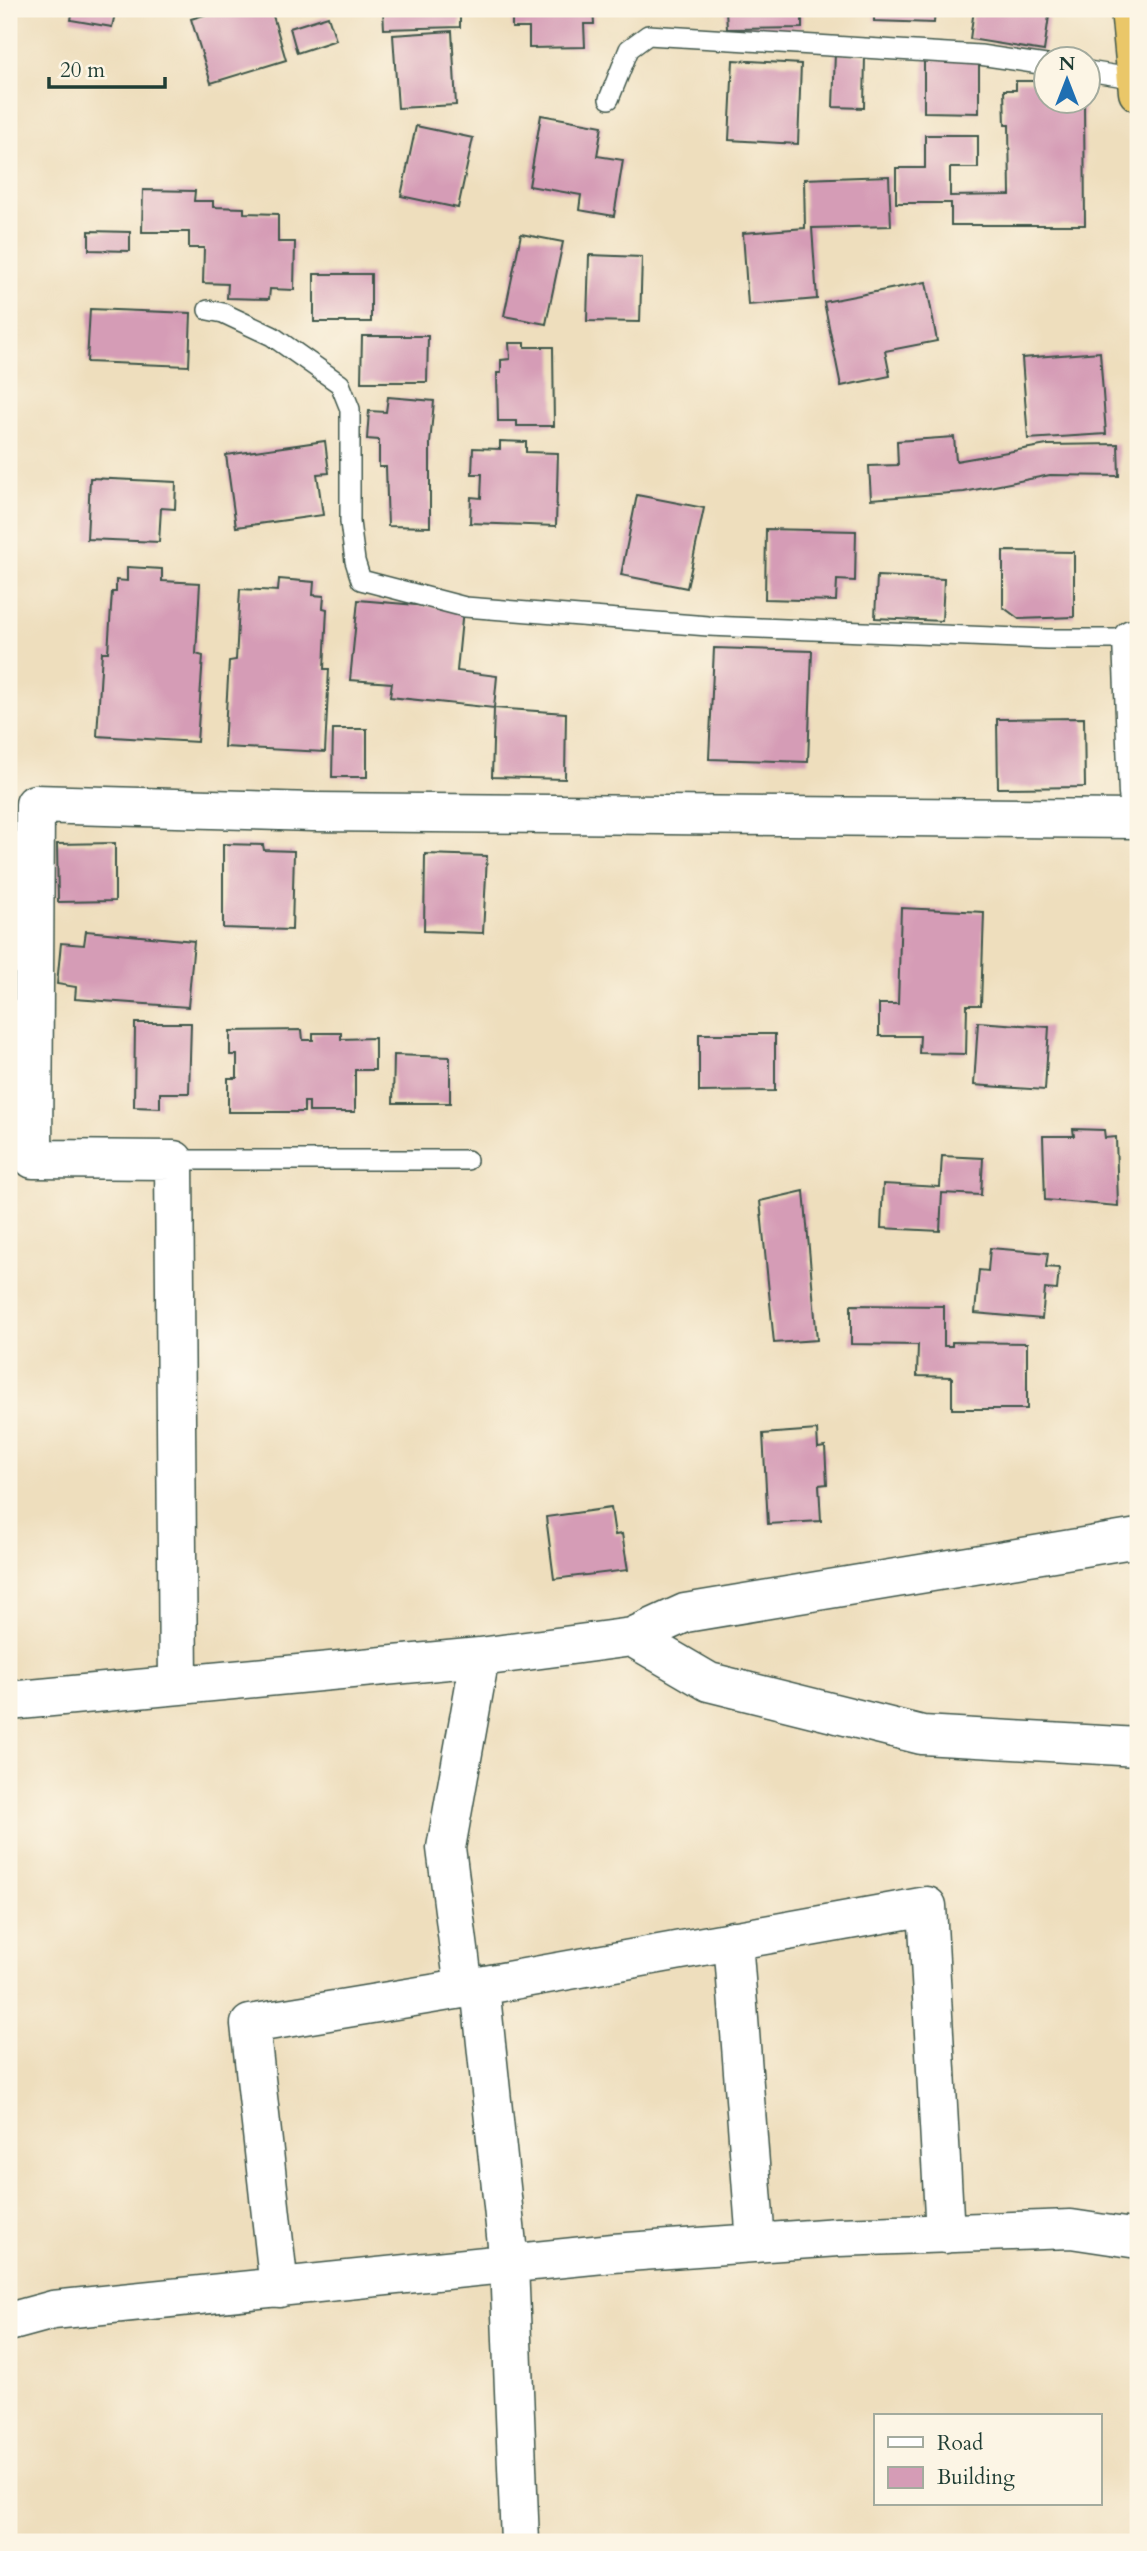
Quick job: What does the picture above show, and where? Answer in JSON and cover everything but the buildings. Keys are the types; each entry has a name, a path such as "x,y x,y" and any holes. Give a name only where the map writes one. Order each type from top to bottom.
{"highway":[{"path":"1130,9 1138,86"}],"street":[{"path":"1135,639 1138,794"},
{"path":"178,1685 174,1160 21,1159 22,804 313,812 1138,819"},
{"path":"9,1700 480,1657 632,1637 685,1613 1138,1538"},
{"path":"632,1637 709,1682 922,1735 1138,1747"},
{"path":"480,1657 446,1848 472,1988 509,2264 520,2542"},
{"path":"279,2288 250,2024 472,1988 927,1906 945,2234"},
{"path":"733,1940 756,2243"},
{"path":"9,2322 53,2310 509,2264 756,2243 1071,2229 1138,2239"}],"lane":[{"path":"609,99 629,49 649,35 980,55 1032,63"},
{"path":"1102,76 1138,86"},
{"path":"208,310 223,313 272,337 340,384 350,409 350,522 355,561 361,580 466,607 708,626 1047,639 1135,639"},
{"path":"174,1160 467,1160"}]}
